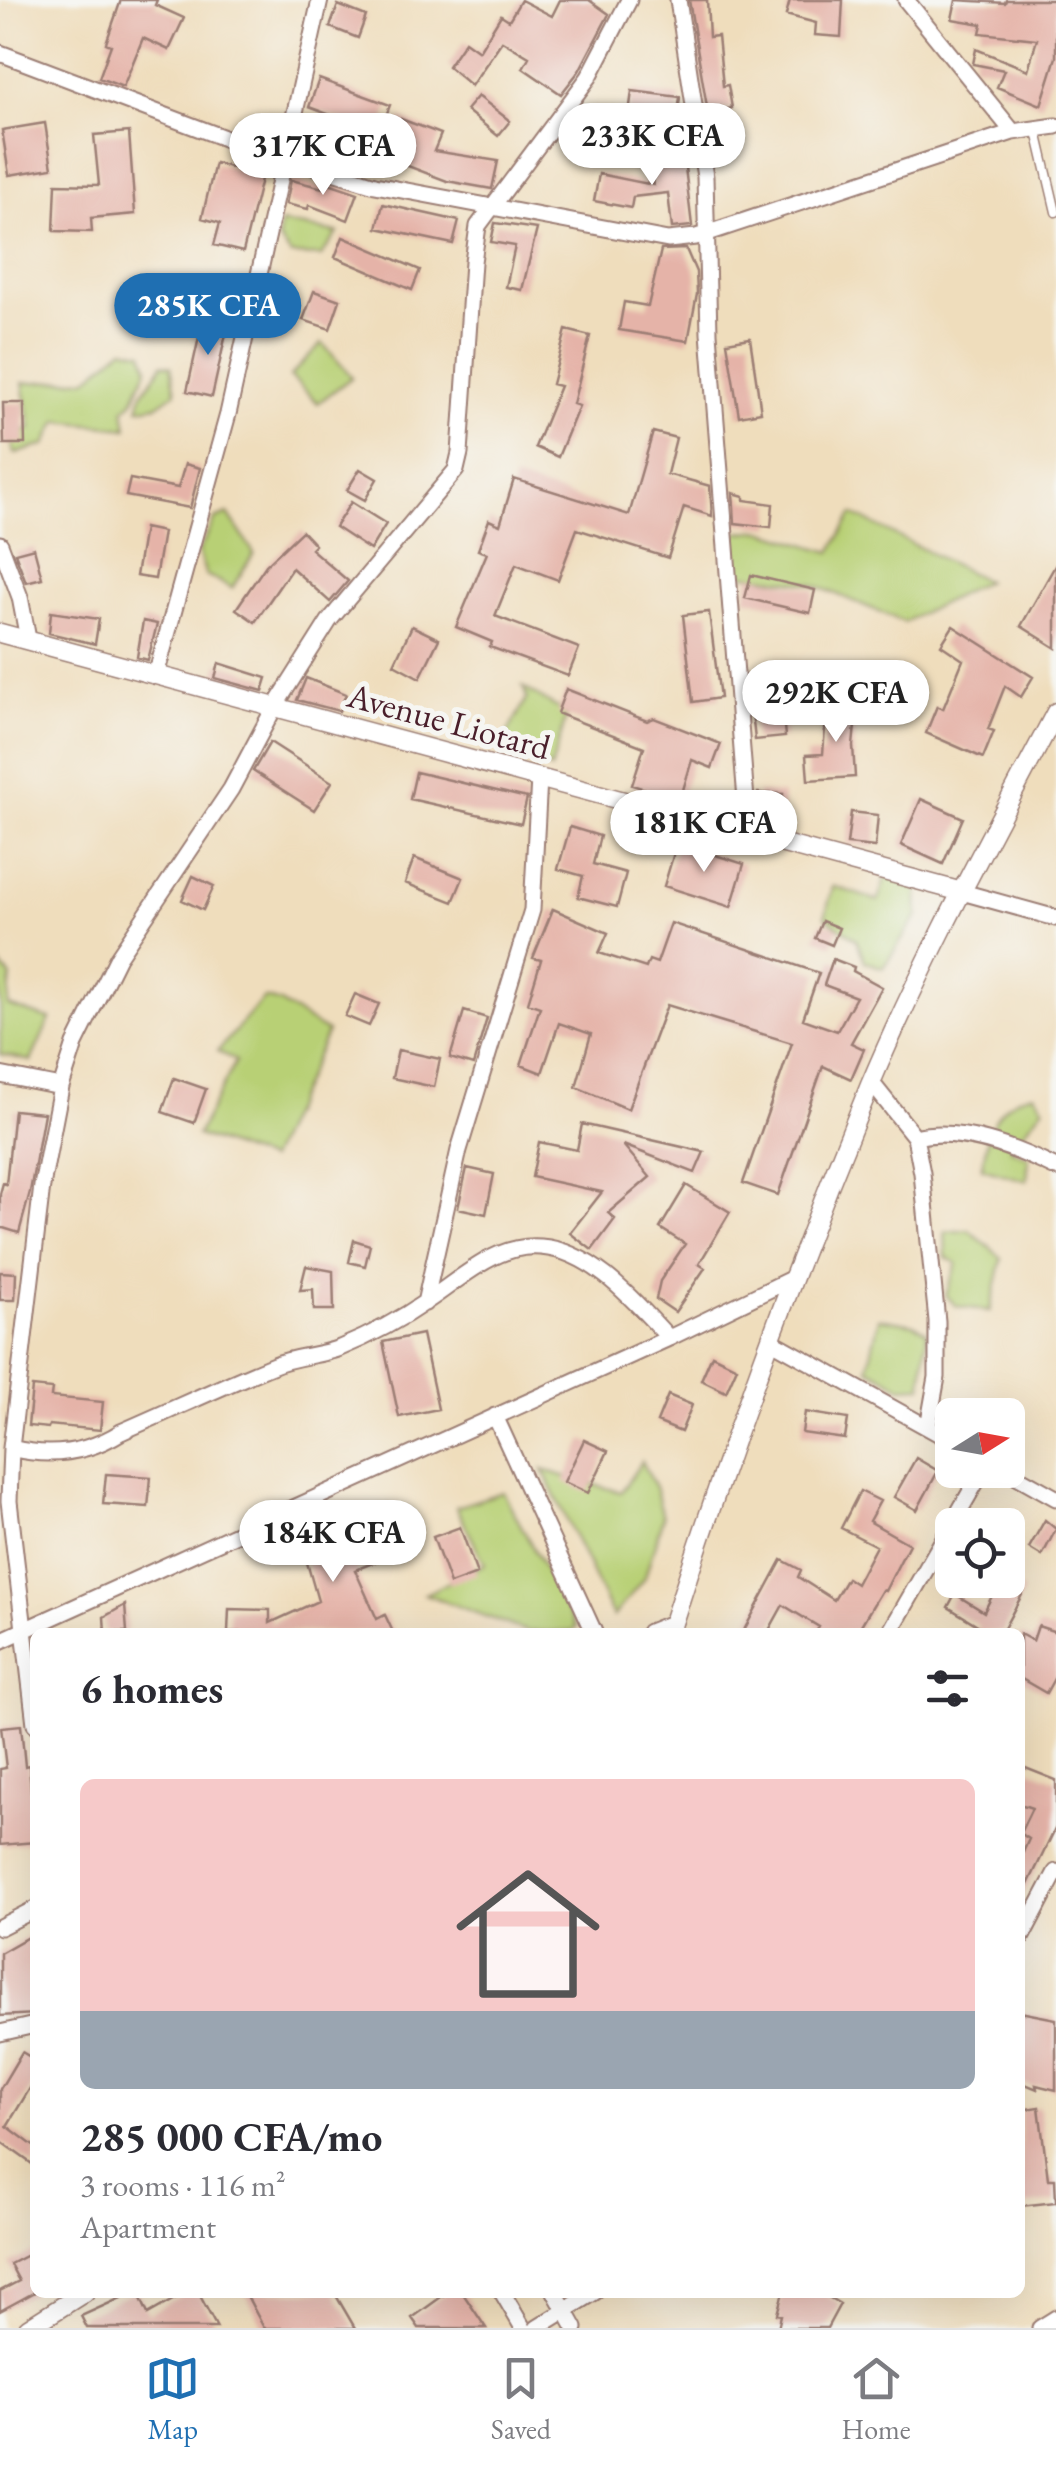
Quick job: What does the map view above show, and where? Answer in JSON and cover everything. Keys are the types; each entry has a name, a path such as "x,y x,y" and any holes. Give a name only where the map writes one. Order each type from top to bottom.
{"street":[{"path":"156,675 228,414 320,0"},
{"path":"30,1689 10,1501 10,1448 42,1186 61,1087 75,1044 118,957 231,789 274,708 329,621 456,470 478,226 589,77 628,0"},
{"path":"678,0 705,177 708,332 750,838"},
{"path":"906,0 1013,132"},
{"path":"0,54 227,139 375,185 668,240 682,240 1013,132 1056,126"},
{"path":"0,544 20,598 28,639"},
{"name":"Avenue Liotard","path":"0,633 1056,918"},
{"path":"672,1627 770,1340 871,1082 962,892 1056,712"},
{"path":"425,1303 459,1150 532,910 538,778"},
{"path":"0,1075 61,1087"},
{"path":"871,1082 915,1137 922,1173 938,1322 937,1377 928,1427"},
{"path":"915,1137 938,1131 961,1136 1009,1149 1056,1168"},
{"path":"10,1448 37,1454 99,1446 121,1432 279,1363 339,1348 425,1303 496,1256 541,1247 572,1255 606,1277 669,1338"},
{"path":"31,1628 796,1277"},
{"path":"770,1340 935,1431"},
{"path":"495,1416 592,1628"},
{"path":"1025,1481 1056,1498"},
{"path":"892,1628 973,1488"},
{"path":"0,1641 30,1628"},
{"path":"1025,1931 1056,1872"},
{"path":"0,1927 30,1912"},
{"path":"0,2033 30,2026"},
{"path":"28,2328 76,2298"},
{"path":"506,2298 523,2328"},
{"path":"558,2298 576,2328"},
{"path":"536,2328 584,2298"},
{"path":"1040,2328 1056,2318"}],"lane":[{"path":"1036,127 1056,212"}],"green space":[{"path":"281,223 338,233 321,256 291,255 278,239"},
{"path":"322,343 352,377 318,403 290,376"},
{"path":"124,348 143,352 148,367 133,401 124,409 127,428 58,421 45,445 15,454 9,436 31,429 23,383 87,379"},
{"path":"162,364 171,366 176,392 158,405 139,408 142,395"},
{"path":"228,514 254,553 232,588 206,575 198,553 215,519"},
{"path":"853,514 986,581 904,622 812,584 731,573 724,535 759,530 831,552"},
{"path":"523,687 567,714 551,769 500,747 527,698"},
{"path":"887,873 917,886 918,916 883,968 865,961 856,939 825,917 833,886 878,901"},
{"path":"0,965 11,977 8,1006 50,1019 31,1061 0,1054"},
{"path":"264,998 280,1003 327,1032 269,1160 197,1135 236,1061 218,1051"},
{"path":"1034,1093 1044,1107 1010,1149 1029,1157 1027,1181 982,1168 990,1131 1001,1111 1020,1097"},
{"path":"969,1230 1002,1258 990,1311 956,1306 946,1295 957,1263 946,1257 945,1232"},
{"path":"879,1318 914,1324 927,1332 922,1386 902,1387 868,1368"},
{"path":"642,1461 655,1487 663,1517 645,1577 613,1617 543,1470 621,1492"},
{"path":"503,1492 576,1628 517,1628 425,1594 485,1564 456,1507"}],"building":[{"path":"121,0 157,0 155,5 184,18 169,50 143,38 123,87 99,78"},
{"path":"521,0 552,16 560,0 589,0 609,14 579,71 561,94 523,68 529,57 502,41 471,86 448,66 465,41 479,51 501,15 509,20"},
{"path":"689,0 707,0 709,37 718,36 723,86 728,85 732,108 708,113"},
{"path":"790,0 843,0 841,37 815,35 816,23 786,15"},
{"path":"956,0 1056,0 1056,57 1041,105 997,87 1004,70 973,64 976,49 1028,70 1037,39 980,33 982,24 952,19"},
{"path":"338,5 366,16 358,38 330,27"},
{"path":"319,79 390,105 367,168 336,161 357,125 309,107"},
{"path":"632,91 680,97 676,128 628,121"},
{"path":"478,96 510,121 498,136 466,110"},
{"path":"401,119 441,134 434,151 498,161 492,189 447,181 392,160"},
{"path":"45,123 52,168 9,175 2,130"},
{"path":"129,132 135,214 91,218 92,232 54,231 56,184 99,185 94,135"},
{"path":"657,151 684,159 692,226 672,228 668,193 633,197 631,208 594,201 599,174 653,185 650,163"},
{"path":"215,163 262,175 243,252 214,245 220,223 202,218"},
{"path":"291,180 323,188 326,182 358,193 348,220 309,205 308,209 286,204"},
{"path":"383,204 459,221 453,244 377,228"},
{"path":"495,223 537,229 522,290 506,287 515,246 491,242"},
{"path":"343,237 420,270 412,290 335,257"},
{"path":"686,249 696,272 697,294 688,341 619,330 624,302 648,306 661,250"},
{"path":"314,291 340,300 330,329 303,320"},
{"path":"203,319 228,325 212,397 187,391"},
{"path":"566,330 590,336 573,404 579,406 558,457 535,447 560,386 552,384"},
{"path":"750,338 761,412 739,416 727,342"},
{"path":"3,403 24,403 25,444 4,444"},
{"path":"653,432 676,438 667,474 710,486 712,516 684,507 668,558 577,529 558,580 516,564 495,616 579,648 568,676 490,647 492,642 456,627 487,553 478,550 489,520 500,525 514,479 629,515"},
{"path":"185,464 200,468 190,508 126,496 130,479 178,488"},
{"path":"360,469 377,479 365,500 347,490"},
{"path":"733,493 744,496 744,500 773,504 771,527 735,523"},
{"path":"351,502 386,524 370,550 335,527"},
{"path":"144,528 163,532 155,579 136,576"},
{"path":"302,531 315,545 311,549 348,581 330,602 292,568 255,622 236,609 266,565"},
{"path":"34,548 42,578 26,582 15,553"},
{"path":"1056,564 1056,648 1021,626"},
{"path":"751,575 815,590 810,613 745,598"},
{"path":"51,612 99,619 95,644 49,633"},
{"path":"709,612 720,698 693,702 683,615"},
{"path":"143,621 157,624 148,660 137,657"},
{"path":"412,626 439,639 420,678 394,664"},
{"path":"953,626 1033,677 1021,697 1005,686 988,729 994,731 983,758 926,733 937,706 943,709 963,660 941,645"},
{"path":"219,663 267,678 263,691 215,678"},
{"path":"306,678 346,694 339,711 297,700"},
{"path":"780,682 785,737 755,740 749,685"},
{"path":"566,689 647,721 654,718 721,744 712,768 692,760 680,800 632,785 644,747 557,713"},
{"path":"827,702 857,705 855,777 808,780 806,755 823,754"},
{"path":"270,742 332,782 314,810 253,771"},
{"path":"416,772 527,798 521,824 410,799"},
{"path":"758,793 783,794 781,830 759,824"},
{"path":"921,799 963,818 943,864 901,845"},
{"path":"851,812 878,815 875,847 847,844"},
{"path":"570,827 600,836 593,864 626,873 617,907 578,897 583,876 558,869"},
{"path":"677,843 744,864 731,907 664,886"},
{"path":"414,858 463,878 453,902 405,883"},
{"path":"193,876 214,886 203,910 182,900"},
{"path":"553,909 608,933 599,953 646,968 649,960 657,963 671,923 819,973 803,1019 837,1031 856,997 824,985 833,959 854,967 853,971 882,987 851,1043 864,1049 851,1079 823,1066 778,1195 743,1183 792,1043 667,1005 628,1109 576,1087 591,1034 559,1023 542,1073 521,1065 540,1007 528,1003 541,960 533,958"},
{"path":"822,921 839,928 832,945 815,938"},
{"path":"355,994 379,1004 369,1026 345,1016"},
{"path":"464,1011 487,1018 473,1065 450,1058"},
{"path":"398,1050 440,1059 434,1087 392,1078"},
{"path":"174,1078 206,1089 194,1123 162,1112"},
{"path":"14,1110 44,1113 19,1233 0,1227 0,1194 3,1183 6,1184"},
{"path":"582,1124 704,1152 695,1173 623,1145 650,1177 608,1213 615,1219 592,1250 570,1233 602,1192 532,1177 539,1142 577,1150"},
{"path":"467,1168 494,1174 486,1214 458,1208"},
{"path":"686,1185 730,1212 699,1264 705,1268 675,1312 656,1299 660,1281 685,1244 660,1228"},
{"path":"354,1240 370,1245 365,1266 349,1262"},
{"path":"306,1266 333,1271 334,1310 314,1310 313,1289 300,1290"},
{"path":"0,1272 16,1273 15,1300 0,1300"},
{"path":"422,1334 438,1409 399,1417 383,1342"},
{"path":"712,1355 737,1367 726,1392 701,1380"},
{"path":"32,1387 52,1389 51,1397 103,1402 100,1430 28,1426"},
{"path":"668,1395 692,1405 681,1432 657,1422"},
{"path":"805,1412 848,1419 845,1439 802,1433"},
{"path":"584,1440 608,1451 588,1493 564,1482"},
{"path":"916,1458 935,1469 917,1510 894,1497"},
{"path":"106,1474 151,1477 148,1507 103,1504"},
{"path":"860,1491 880,1501 869,1521 909,1544 885,1591 882,1590 859,1628 818,1628 783,1605 770,1628 745,1628 782,1560 801,1570 798,1577 834,1600 847,1578 856,1584 876,1546 841,1528"},
{"path":"390,1516 403,1551 355,1570 377,1619 385,1615 391,1628 228,1628 229,1609 270,1610 270,1623 318,1601 302,1545"},
{"path":"1045,1520 1056,1529 1042,1556 1029,1548"},
{"path":"460,1527 477,1574 450,1584 433,1537"},
{"path":"953,1598 961,1598 984,1612 991,1598 1020,1598 1004,1628 978,1628 948,1607"},
{"path":"125,1605 127,1628 105,1628 104,1617"},
{"path":"1038,1626 1056,1632 1056,1675 1046,1693 1025,1681 1025,1637 1033,1641"},
{"path":"21,1725 30,1778 30,1842 0,1845 0,1769 6,1768 1,1727"},
{"path":"1025,1768 1056,1780 1056,1827 1025,1891 1025,1848 1029,1839 1025,1836 1025,1823 1032,1808 1025,1806"},
{"path":"30,1936 30,2014 0,2016 0,1953"},
{"path":"1025,2013 1056,2019 1056,2090 1036,2085 1037,2089 1025,2084"},
{"path":"22,2052 30,2057 30,2088 7,2126 30,2143 30,2162 0,2141 0,2089"},
{"path":"1039,2107 1048,2179 1055,2179 1056,2202 1025,2205 1025,2109"},
{"path":"30,2254 30,2295 0,2311 0,2291 19,2281 10,2264"},
{"path":"121,2298 141,2298 148,2314 176,2298 201,2298 217,2328 87,2328 81,2316"},
{"path":"248,2298 338,2298 355,2328 264,2328"},
{"path":"440,2298 466,2298 486,2328 419,2328 412,2318"},
{"path":"781,2298 830,2298 840,2304 827,2328 778,2328 781,2315 777,2314"}]}
